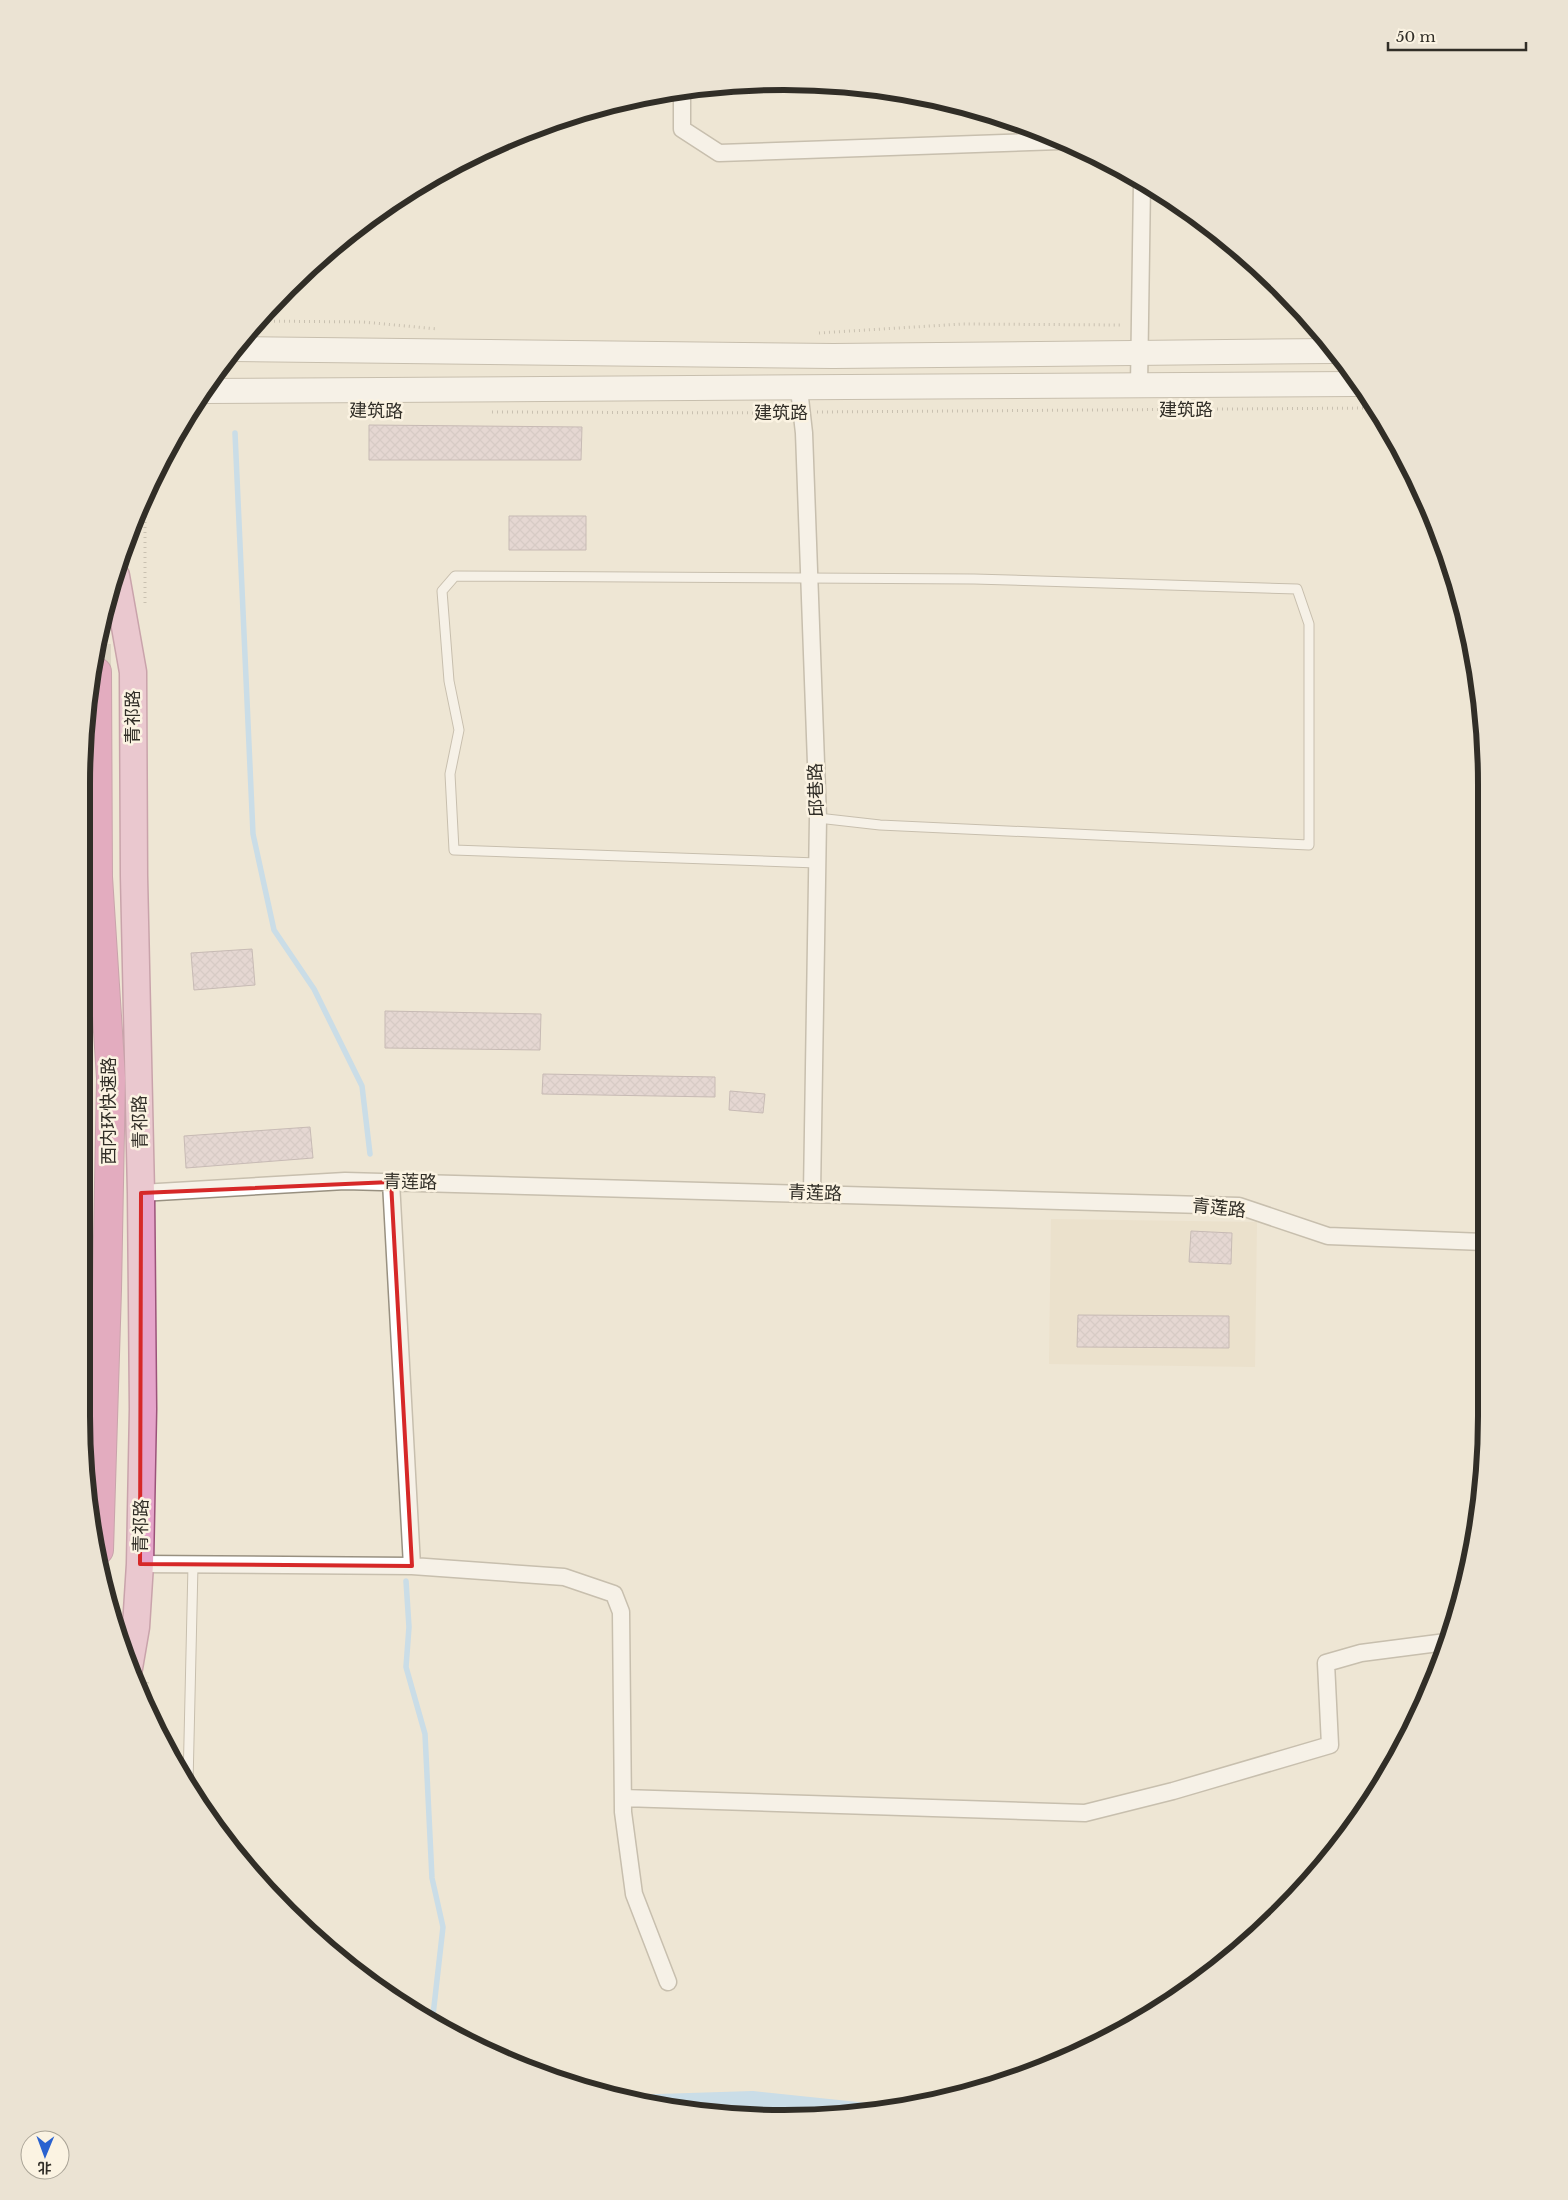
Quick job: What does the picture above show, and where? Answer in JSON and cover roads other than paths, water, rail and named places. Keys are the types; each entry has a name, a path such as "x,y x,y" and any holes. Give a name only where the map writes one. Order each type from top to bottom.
{"highway":[{"name":"西内环快速路","path":"97,686 98,877 111,1078 100,1530"}],"main road":[{"path":"243,350 833,356 1326,351"},
{"name":"建筑路","path":"213,390 1351,384"},
{"name":"青祁路","path":"118,589 133,672 134,876 141,1193 143,1409 140,1564 136,1627 132,1652"}],"street":[{"path":"682,98 682,129 719,153 1046,141"},
{"path":"1139,386 1142,190"},
{"name":"邱巷路","path":"799,388 802,413 818,818 812,1192"},
{"name":"青莲路","path":"141,1193 345,1181 812,1192 1239,1206 1328,1236 1478,1242"},
{"path":"390,1182 412,1566"},
{"path":"140,1564 412,1566 564,1577 614,1594 621,1612 623,1798 634,1894 668,1982"},
{"path":"623,1798 1085,1813 1173,1791 1330,1745 1326,1663 1361,1653 1440,1643"}],"lane":[{"path":"817,863 454,850 450,774 459,730 448,681 442,591 454,576 974,579 1297,589 1309,624 1309,845 880,825 818,818"},
{"path":"188,1772 193,1565"}],"water":[{"path":"753,2091 876,2104 829,2109 739,2109 693,2104 639,2095"}],"waterway":[{"path":"235,433 253,834 274,930 314,989 362,1086 370,1154"},
{"path":"406,1581 409,1627 406,1667 425,1734 432,1878 443,1927 433,2015"}]}
